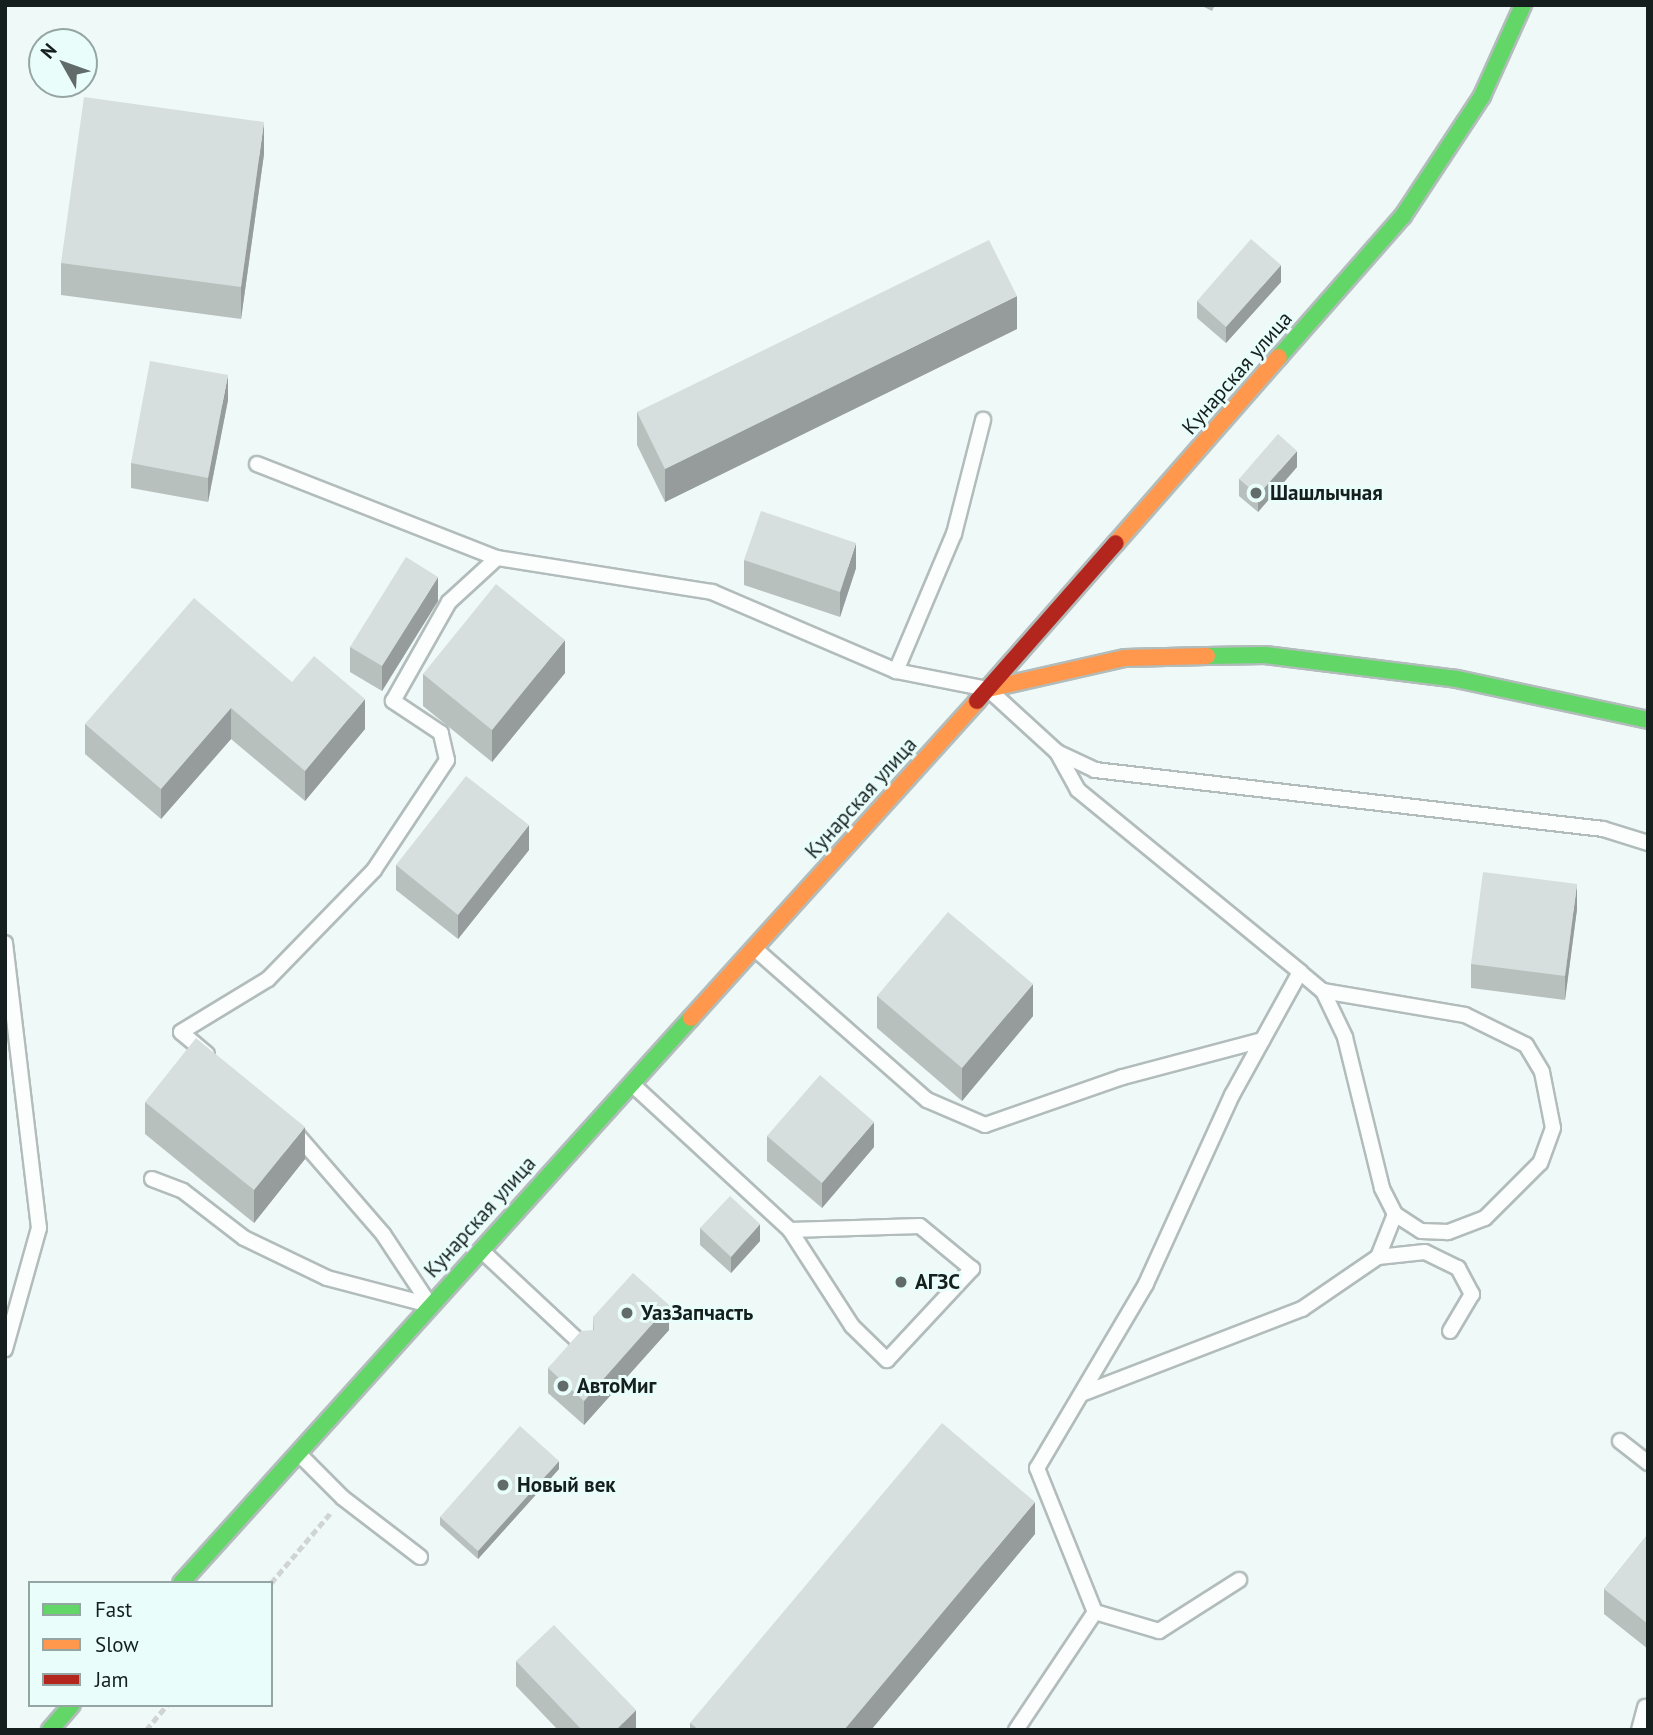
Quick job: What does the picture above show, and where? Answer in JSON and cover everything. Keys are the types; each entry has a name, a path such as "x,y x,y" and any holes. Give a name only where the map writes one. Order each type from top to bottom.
{"main road":[{"name":"Кунарская улица","path":"183,1581 630,1082 988,690 1403,216 1482,96 1522,5"},
{"path":"988,690 1125,659 1265,655 1457,679 1648,720"},
{"path":"50,1730 70,1707"}],"lane":[{"path":"896,671 954,534 983,421"},
{"path":"257,464 497,558 712,592 896,671 988,690 1057,752 1095,771 1603,829 1648,843"},
{"path":"222,1068 181,1032 268,979 374,870 447,760 441,733 393,701 449,602 497,558"},
{"path":"1057,752 1079,790 1324,991 1345,1037 1382,1188 1395,1214 1420,1231 1448,1232 1485,1218 1540,1163 1553,1128 1542,1072 1526,1045 1478,1020 1324,991"},
{"path":"5,943 39,1228 5,1349"},
{"path":"754,948 927,1100 985,1125 1123,1077 1262,1040"},
{"path":"1095,1612 1037,1468 1084,1393 1146,1284 1262,1040 1300,972"},
{"path":"630,1082 790,1230 852,1326 887,1360 972,1269 920,1226 790,1230"},
{"path":"284,1122 383,1234 430,1305"},
{"path":"152,1179 183,1192 244,1238 327,1278 430,1305"},
{"path":"1378,1257 1395,1214"},
{"path":"1420,1231 1425,1252"},
{"path":"480,1249 587,1349"},
{"path":"1084,1393 1303,1309 1378,1257 1425,1252 1458,1268 1472,1294 1450,1331"},
{"path":"1620,1441 1648,1463"},
{"path":"298,1453 343,1498 420,1557"},
{"path":"1095,1612 1159,1631 1239,1580"},
{"path":"1016,1730 1095,1612"},
{"path":"1639,1730 1647,1706"}],"path":[{"path":"273,1581 343,1498"},
{"path":"146,1730 165,1707"}],"building":[{"path":"84,98 264,122 241,287 61,263"},
{"path":"1251,239 1281,265 1226,327 1197,301"},
{"path":"989,240 1017,296 665,469 637,412"},
{"path":"150,361 228,375 208,478 131,463"},
{"path":"1278,434 1297,451 1258,495 1239,479"},
{"path":"761,511 856,543 840,592 744,560"},
{"path":"406,557 438,577 382,666 350,647"},
{"path":"496,584 565,640 492,730 423,674"},
{"path":"194,598 292,682 314,656 365,699 305,771 231,708 161,789 85,724"},
{"path":"466,776 529,825 458,915 396,865"},
{"path":"1483,872 1577,884 1565,976 1471,964"},
{"path":"948,912 1033,984 962,1068 877,996"},
{"path":"196,1038 305,1127 254,1190 145,1102"},
{"path":"820,1075 874,1122 822,1183 767,1136"},
{"path":"730,1196 760,1224 731,1257 700,1228"},
{"path":"633,1273 669,1305 584,1401 548,1368 581,1331 594,1330 593,1317"},
{"path":"942,1423 1035,1502 844,1730 699,1730 690,1723"},
{"path":"520,1426 559,1461 478,1551 440,1517"},
{"path":"1648,1534 1648,1624 1604,1589"},
{"path":"554,1625 636,1710 616,1730 582,1730 516,1661"}],"traffic: fast":[{"path":"1279,357 1403,216 1482,96 1523,5"},
{"path":"1207,656 1265,655 1457,679 1648,720"},
{"path":"183,1581 691,1018"},
{"path":"50,1730 70,1707"}],"traffic: slow":[{"path":"1116,543 1279,357"},
{"path":"988,689 1125,658 1207,656"},
{"path":"691,1018 977,701"}],"traffic: jam":[{"path":"977,701 1116,543"}],"place":[{"name":"Шашлычная","path":"1256,493"},
{"name":"АГЗС","path":"901,1282"},
{"name":"УазЗапчасть","path":"627,1313"},
{"name":"АвтоМиг","path":"563,1386"},
{"name":"Новый век","path":"503,1485"}]}
